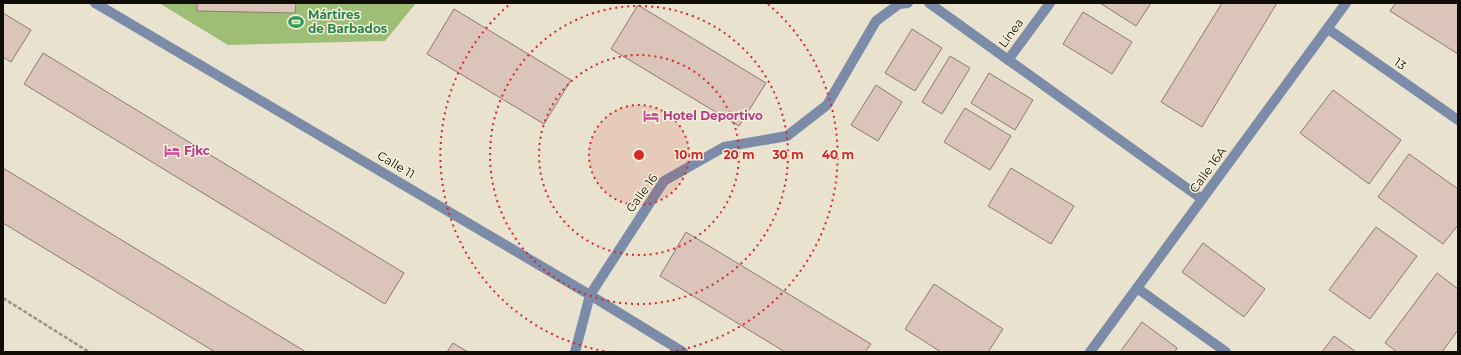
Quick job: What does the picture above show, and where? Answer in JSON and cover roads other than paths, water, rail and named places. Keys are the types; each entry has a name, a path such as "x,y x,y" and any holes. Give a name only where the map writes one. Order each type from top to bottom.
{"street":[{"name":"Calle 11","path":"95,3 590,295 682,352"},
{"name":"Calle 16","path":"574,352 590,295 664,182 724,147 787,136 827,105 876,22 899,4 908,3"},
{"path":"929,3 1202,199"},
{"name":"Línea","path":"1008,60 1050,3"},
{"name":"Calle 16A","path":"1090,352 1346,3"},
{"name":"13","path":"1328,29 1458,120"},
{"path":"1137,288 1226,352"}],"place":[{"name":"Mártires de Barbados","path":"296,22"},
{"name":"Hotel Deportivo","path":"651,116"},
{"name":"Fjkc","path":"172,151"}]}
